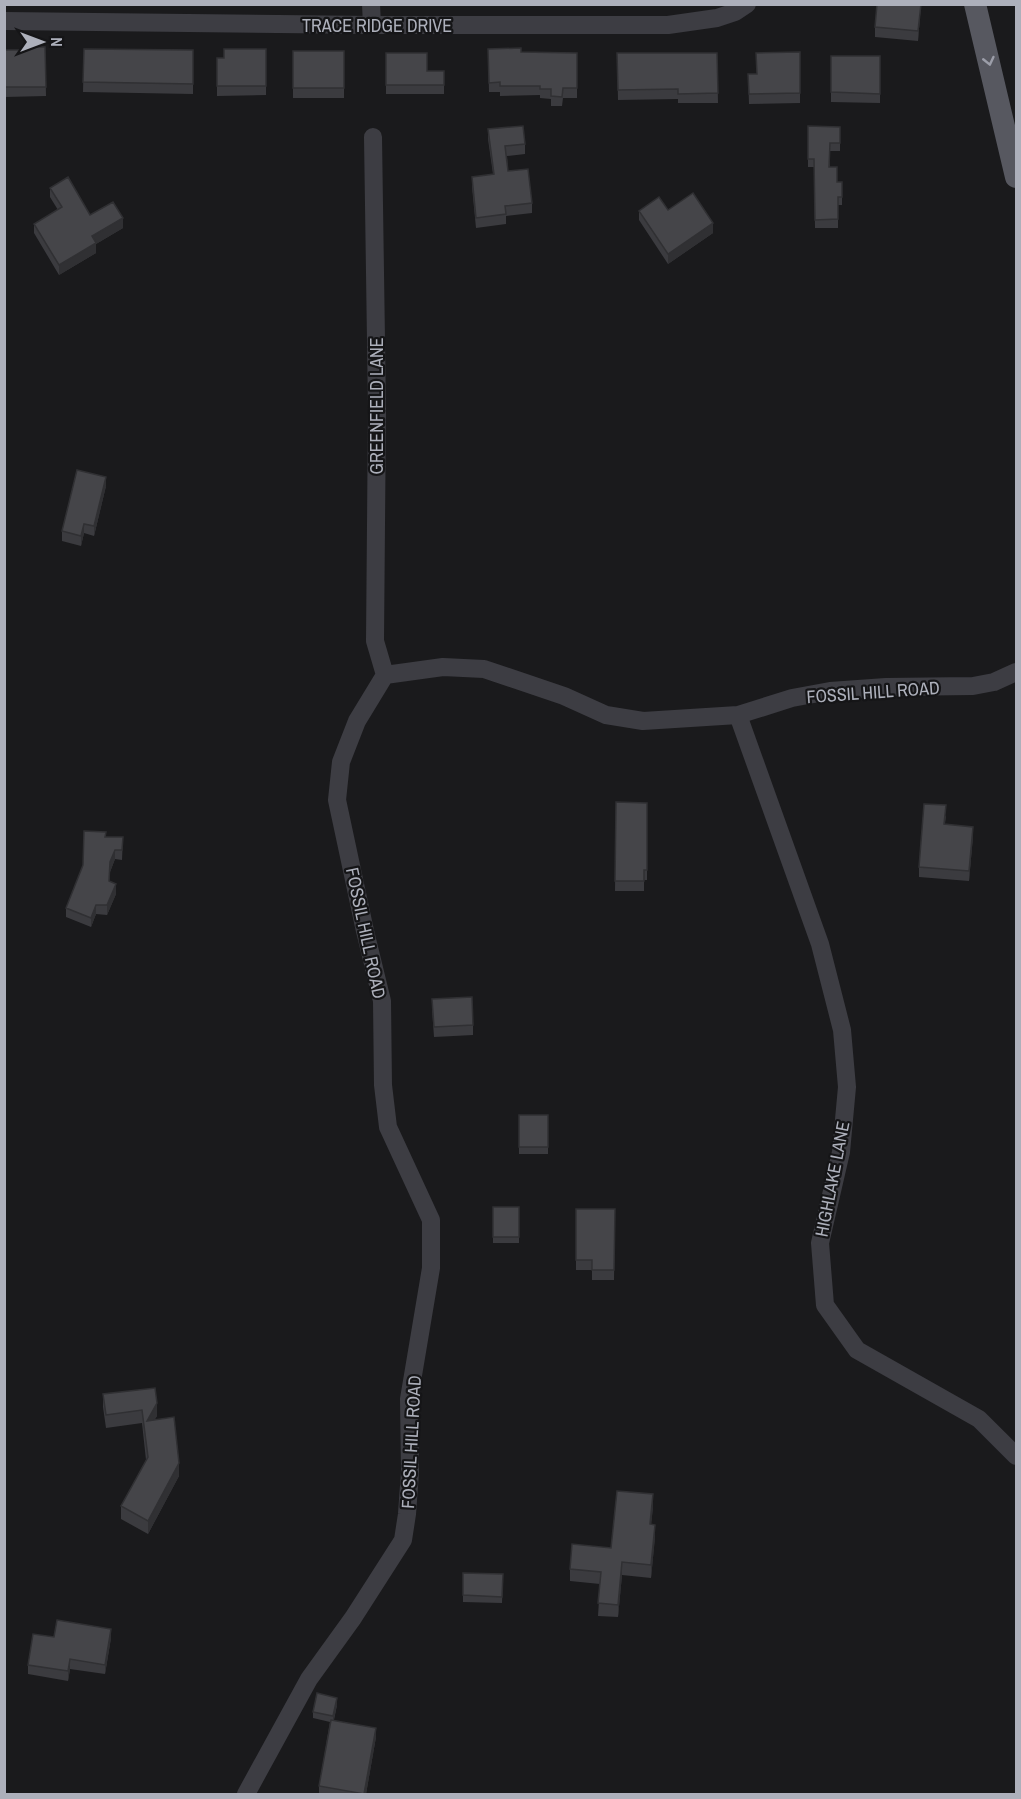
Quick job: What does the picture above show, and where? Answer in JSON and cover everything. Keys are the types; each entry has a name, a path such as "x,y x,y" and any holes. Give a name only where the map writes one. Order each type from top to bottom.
{"main road":[{"path":"975,4 1017,177"}],"street":[{"path":"371,4 372,26"},
{"name":"TRACE RIDGE DRIVE","path":"4,21 372,26 668,25 717,18 735,12 747,4"},
{"name":"GREENFIELD LANE","path":"373,136 377,408 375,641 385,675"},
{"name":"FOSSIL HILL ROAD","path":"246,1794 309,1679 353,1618 403,1540 407,1514 410,1472 409,1399 431,1268 431,1220 388,1127 383,1085 382,1001 337,800 341,762 357,722 385,675 443,667 484,669 539,687 606,714 643,721 738,715 792,698 830,691 886,687 973,686 994,682 1017,672"},
{"name":"HIGHLAKE LANE","path":"738,715 820,944 842,1030 847,1087 841,1152 820,1243 825,1305 857,1350 978,1419 1017,1456"}],"building":[{"path":"877,4 921,4 918,31 875,27"},
{"path":"28,47 45,47 46,87 5,87 5,50 28,50"},
{"path":"521,48 521,52 577,53 577,88 563,88 562,97 551,96 551,89 540,89 540,86 500,86 500,82 489,83 488,49"},
{"path":"84,49 193,50 193,84 83,82"},
{"path":"224,49 266,49 266,86 217,86 217,58 224,58"},
{"path":"293,51 344,51 344,88 293,88"},
{"path":"800,52 800,93 749,94 748,74 757,74 756,53"},
{"path":"386,53 427,53 427,71 444,71 444,85 386,85"},
{"path":"617,53 717,53 718,93 678,94 678,89 618,90"},
{"path":"831,56 880,56 880,94 831,92"},
{"path":"523,126 525,144 505,146 508,171 528,169 532,203 505,206 506,214 476,218 472,177 494,174 488,129"},
{"path":"808,126 840,127 840,143 830,143 829,167 837,167 837,182 842,182 842,197 838,197 838,219 815,220 814,159 808,159"},
{"path":"68,177 90,215 113,202 123,218 92,236 96,243 59,265 34,224 62,207 50,188"},
{"path":"693,193 713,223 668,254 639,211 659,197 668,210"},
{"path":"77,470 106,477 94,526 84,524 81,536 62,531"},
{"path":"616,802 647,803 647,870 644,870 644,881 615,881"},
{"path":"924,804 946,805 944,824 973,827 969,871 919,867"},
{"path":"84,831 106,832 105,837 123,837 122,850 115,850 110,862 109,881 116,884 107,905 96,905 91,918 66,908 83,865"},
{"path":"472,997 473,1025 434,1027 432,999"},
{"path":"519,1115 548,1115 548,1147 519,1147"},
{"path":"493,1207 519,1207 519,1237 493,1237"},
{"path":"576,1209 615,1209 614,1270 592,1270 592,1260 576,1260"},
{"path":"155,1388 157,1403 147,1421 174,1417 179,1463 148,1521 121,1506 148,1457 142,1410 106,1415 103,1394"},
{"path":"617,1491 653,1494 650,1524 655,1525 651,1565 622,1562 618,1605 598,1603 601,1572 570,1569 572,1544 611,1548"},
{"path":"463,1573 503,1574 502,1597 463,1595"},
{"path":"57,1620 111,1629 105,1665 70,1659 68,1671 28,1665 33,1634 54,1637"},
{"path":"317,1693 337,1698 333,1716 313,1712"},
{"path":"331,1720 376,1728 364,1794 319,1786"}]}
